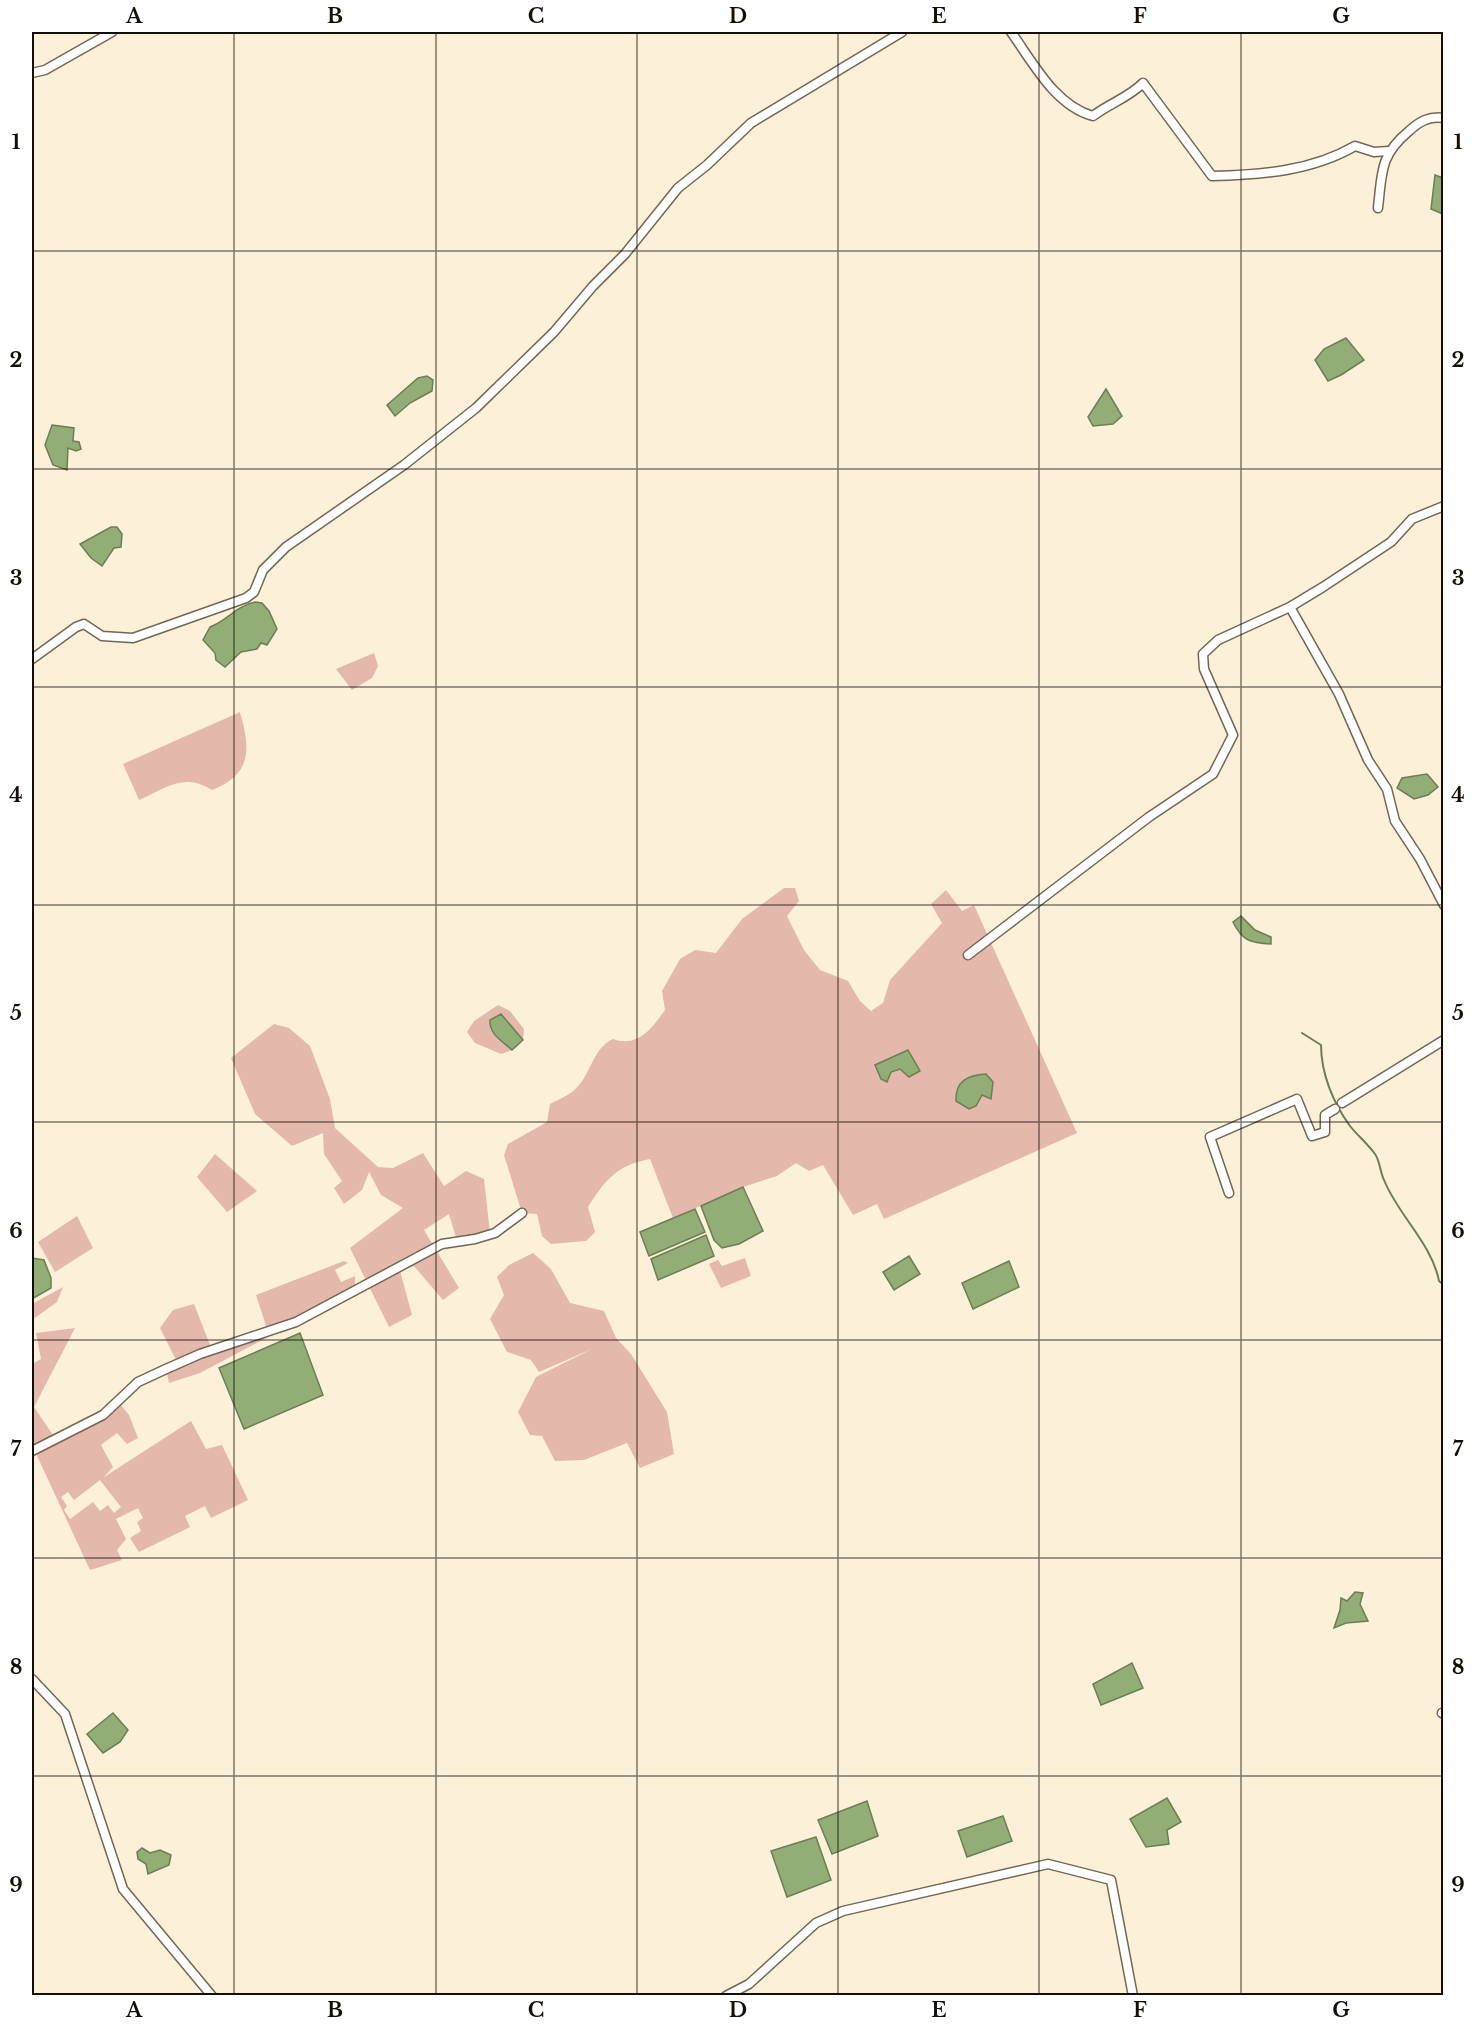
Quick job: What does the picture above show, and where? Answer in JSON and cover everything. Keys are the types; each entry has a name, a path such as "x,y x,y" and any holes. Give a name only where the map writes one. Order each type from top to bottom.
{"street":[{"path":"32,73 45,70 112,32"},
{"path":"32,659 76,627 84,624 102,636 133,638 246,598 254,592 263,570 286,547 404,465 476,408 554,332 593,286 625,254 678,188 707,165 751,123 902,32"},
{"path":"1011,32 1049,84 1081,113 1092,116 1110,103 1126,99 1143,83 1212,176 1292,169 1320,162 1355,146 1374,152 1389,151"},
{"path":"1378,208 1384,165 1389,151 1422,120 1443,118"},
{"path":"968,955 1149,817 1213,774 1233,735 1204,669 1203,654 1218,640 1290,607 1390,542 1412,519 1443,506"},
{"path":"1290,607 1339,694 1368,760 1387,789 1395,821 1420,859 1443,905"},
{"path":"1229,1193 1210,1137 1298,1099 1312,1137 1325,1132 1326,1115 1443,1040"},
{"path":"32,1451 104,1415 138,1382 200,1354 296,1322 442,1244 475,1239 495,1233 522,1213"},
{"path":"32,1679 65,1714 123,1889 212,1995"},
{"path":"726,1995 749,1984 816,1923 843,1911 1048,1864 1111,1880 1133,1995"}],"shaded area":[{"path":"1435,175 1443,178 1443,214 1431,209"},
{"path":"1346,338 1364,360 1328,381 1315,360 1324,349"},
{"path":"427,376 433,380 432,391 410,403 395,416 387,405 418,378"},
{"path":"1106,389 1122,416 1113,424 1093,426 1088,417"},
{"path":"52,425 74,428 73,441 79,442 81,449 76,451 68,448 67,470 53,465 45,445"},
{"path":"111,527 117,527 122,534 121,547 114,548 102,566 91,558 80,544"},
{"path":"255,602 262,603 269,611 277,629 267,645 261,643 257,649 241,652 225,667 216,660 215,653 203,640 210,627 242,607"},
{"path":"374,653 378,666 372,678 352,690 336,669"},
{"path":"240,712 246,737 246,748 242,768 235,776 212,790 193,782 184,782 139,800 123,764"},
{"path":"1427,774 1438,787 1428,795 1414,799 1397,788 1402,778"},
{"path":"784,888 795,888 799,901 787,916 804,950 820,970 848,981 860,1001 871,1011 883,1003 890,980 942,923 931,904 946,890 962,911 974,905 1077,1133 884,1219 877,1204 853,1215 823,1165 809,1171 796,1163 777,1176 743,1187 673,1218 650,1159 620,1170 600,1189 588,1207 595,1232 586,1241 551,1244 542,1236 537,1214 522,1213 504,1155 508,1144 547,1122 550,1104 569,1094 578,1086 595,1056 606,1044 613,1039 630,1041 644,1035 665,1010 662,991 680,959 695,950 716,953 742,919"},
{"path":"1241,916 1255,930 1271,937 1271,944 1253,942 1244,937 1233,922"},
{"path":"498,1005 510,1011 524,1029 523,1040 512,1050 501,1054 475,1043 467,1032 474,1021"},
{"path":"501,1014 523,1040 512,1050 497,1037 490,1025 490,1020"},
{"path":"274,1024 289,1028 310,1046 330,1099 335,1128 378,1167 393,1168 423,1153 444,1186 466,1171 484,1179 490,1233 457,1241 449,1214 424,1230 459,1288 443,1300 414,1266 400,1271 412,1315 389,1327 350,1248 403,1208 381,1195 369,1172 362,1190 344,1204 334,1188 342,1181 324,1154 323,1133 292,1146 255,1114 231,1058"},
{"path":"908,1050 920,1071 909,1077 900,1069 891,1072 887,1082 881,1079 875,1065"},
{"path":"986,1074 993,1082 991,1099 982,1095 976,1106 969,1109 956,1101 958,1088 964,1080"},
{"path":"215,1154 257,1191 227,1212 197,1177"},
{"path":"743,1187 763,1231 739,1244 722,1248 714,1240 701,1206"},
{"path":"695,1209 705,1232 649,1256 640,1232"},
{"path":"77,1216 93,1248 55,1272 38,1242"},
{"path":"706,1235 714,1256 658,1280 651,1259"},
{"path":"533,1253 551,1269 570,1303 604,1311 616,1338 631,1354 667,1412 674,1454 640,1468 627,1443 584,1460 555,1461 542,1436 530,1435 518,1412 536,1377 592,1349 539,1372 531,1360 507,1352 490,1319 504,1295 497,1277 509,1265"},
{"path":"909,1256 920,1274 894,1290 883,1272"},
{"path":"32,1258 44,1260 51,1278 51,1288 32,1299"},
{"path":"745,1258 751,1276 721,1288 709,1264 718,1260 722,1266"},
{"path":"344,1261 348,1263 335,1270 341,1282 355,1276 355,1291 200,1373 169,1383 166,1369 178,1364 160,1328 173,1310 194,1304 212,1350 268,1332 256,1295"},
{"path":"1009,1261 1019,1287 973,1309 962,1283"},
{"path":"63,1287 57,1302 32,1320 32,1304"},
{"path":"75,1328 34,1407 55,1438 121,1405 129,1415 138,1438 127,1444 117,1433 101,1445 113,1467 104,1477 191,1421 206,1449 222,1445 248,1500 211,1518 205,1506 185,1516 190,1527 139,1552 130,1538 141,1531 137,1522 143,1518 138,1508 116,1519 126,1539 117,1550 122,1560 90,1570 32,1445 32,1364 41,1359 36,1333","holes":["100,1480 121,1507 114,1513 108,1505 100,1511 93,1502 70,1519 64,1510 67,1506 61,1497 68,1492 74,1500"]},
{"path":"300,1333 323,1395 244,1429 219,1368"},
{"path":"1355,1592 1363,1593 1360,1604 1368,1621 1346,1623 1334,1628 1341,1598 1347,1601"},
{"path":"1132,1663 1143,1688 1101,1705 1093,1684"},
{"path":"113,1713 128,1730 120,1742 103,1753 87,1734"},
{"path":"1167,1798 1181,1822 1167,1830 1169,1844 1146,1847 1130,1819"},
{"path":"867,1801 878,1836 832,1854 818,1820"},
{"path":"1003,1816 1012,1841 967,1857 958,1831"},
{"path":"816,1837 831,1880 787,1897 771,1851"},
{"path":"142,1848 150,1853 160,1850 171,1855 169,1865 148,1874 146,1864 138,1859 137,1852"}],"waterway":[{"path":"1302,1033 1321,1045 1323,1066 1338,1108 1350,1126 1375,1154 1390,1193 1422,1242 1435,1267 1439,1281 1444,1285"}]}
